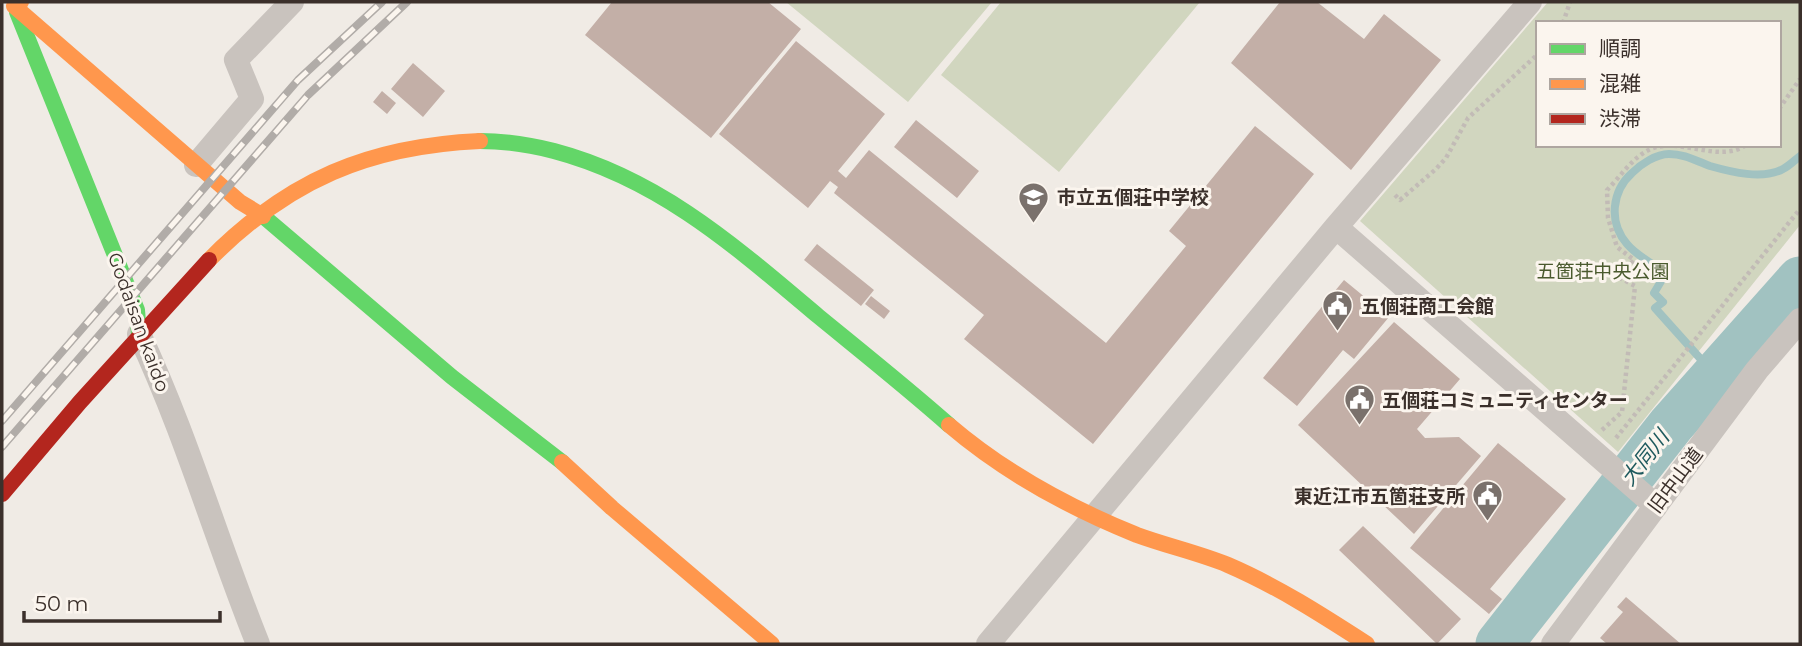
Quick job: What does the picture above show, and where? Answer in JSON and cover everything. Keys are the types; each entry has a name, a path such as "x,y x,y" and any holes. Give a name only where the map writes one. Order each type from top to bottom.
{"street":[{"path":"196,165 252,99 236,60 292,2"},
{"path":"988,644 1336,227 1530,2"},
{"path":"16,3 196,165 240,202 260,214 452,377 571,468 612,508 772,644"},
{"name":"Godaisan kaido","path":"16,3 138,310 139,334 159,377 227,568 258,644"},
{"path":"2,494 139,334 204,264 260,214 286,195 341,167 392,150 484,140 522,144 575,155 618,171 677,205 723,237 980,450 1031,484 1096,517 1157,542 1227,565 1303,602 1367,644"},
{"path":"1336,227 1651,501"},
{"name":"旧中山道","path":"1553,644 1651,501 1800,320"}],"path":[{"path":"1564,21 1570,2"},
{"path":"1376,180 1400,200 1446,158 1468,118 1536,56"},
{"path":"1781,106 1800,79"},
{"path":"1598,456 1622,411 1635,286 1620,278 1634,260 1617,247 1608,218 1607,190 1646,151 1664,147"},
{"path":"1678,147 1722,152 1743,147"},
{"path":"1598,456 1612,443 1800,209"}],"green space":[{"path":"786,2 992,2 908,102"},
{"path":"1001,2 1200,2 1059,172 941,75"},
{"name":"五箇荘中央公園","path":"1548,2 1800,2 1800,225 1618,452 1360,221"}],"building":[{"path":"612,2 768,2 801,29 711,138 585,35"},
{"path":"1280,2 1317,2 1364,39 1384,14 1441,60 1351,170 1231,63"},
{"name":"市立五個荘中学校","path":"796,41 885,114 838,171 846,178 869,150 1106,343 1186,246 1169,231 1255,126 1314,174 1093,444 964,339 984,315 834,193 838,187 830,181 808,208 719,134"},
{"path":"413,63 445,91 423,117 391,89"},
{"path":"382,91 396,103 387,114 373,102"},
{"path":"916,120 979,171 957,198 894,147"},
{"path":"817,244 874,290 861,306 804,260"},
{"name":"五個荘商工会館","path":"1344,280 1389,317 1354,359 1343,350 1297,406 1263,378"},
{"path":"871,296 890,311 884,319 865,304"},
{"name":"五個荘コミュニティセンター","path":"1394,322 1460,379 1417,429 1425,438 1459,437 1481,456 1414,534 1298,425"},
{"name":"東近江市五箇荘支所","path":"1498,443 1566,499 1490,589 1502,599 1489,614 1410,548"},
{"path":"1363,526 1461,619 1437,644 1339,550"},
{"path":"1626,597 1681,644 1607,644 1600,638 1623,612 1617,607"}],"waterway":[{"path":"1715,375 1655,308 1663,302 1654,293 1666,273 1635,252 1621,235 1615,217 1620,189 1636,170 1649,160 1664,154 1680,155 1718,168 1757,174 1783,169 1800,156"},
{"name":"大同川","path":"1499,644 1671,425 1800,280"}],"railway":[{"path":"2,421 298,80 382,2"},
{"path":"2,447 308,95 407,2"}],"traffic: fast":[{"path":"17,12 137,310 139,334"},
{"path":"480,141 554,151 592,163 662,197 695,218 757,265 949,425"},
{"path":"263,216 452,377 562,462"}],"traffic: slow":[{"path":"21,2 14,6 240,202 263,216"},
{"path":"209,260 269,208 332,172 402,150 480,141"},
{"path":"949,425 1038,488 1137,535 1246,573 1299,601 1367,644"},
{"path":"562,462 772,644"}],"traffic: jam":[{"path":"2,494 80,402 209,260"}],"place":[{"name":"市立五個荘中学校","path":"1034,224"},
{"name":"五個荘商工会館","path":"1338,333"},
{"name":"五個荘コミュニティセンター","path":"1359,427"},
{"name":"東近江市五箇荘支所","path":"1488,523"}]}
